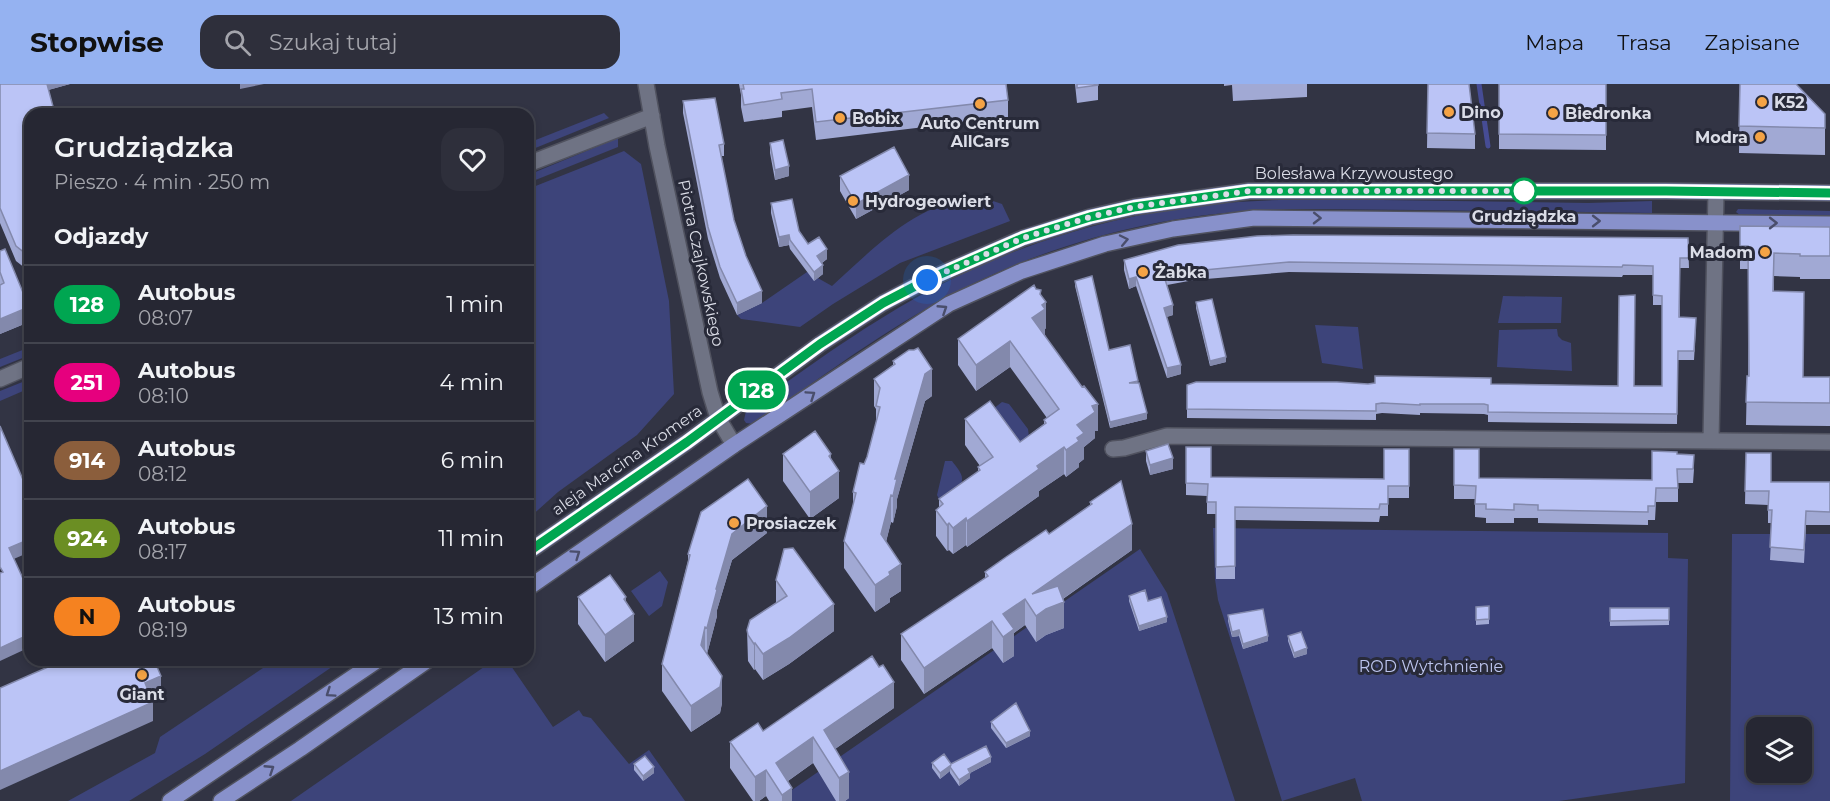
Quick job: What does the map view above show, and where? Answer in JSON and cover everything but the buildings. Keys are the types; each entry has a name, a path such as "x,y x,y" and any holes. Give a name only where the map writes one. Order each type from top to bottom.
{"main road":[{"name":"Bolesława Krzywoustego","path":"718,418 820,344 883,303 927,280 1023,238 1100,214 1134,207 1249,191 1830,193"},
{"path":"534,584 734,445 949,304 1022,271 1106,244 1173,229 1254,218 1830,224"},
{"name":"aleja Marcina Kromera","path":"534,548 718,418"},
{"path":"170,801 369,666"},
{"path":"221,801 300,750 419,666"}],"street":[{"name":"Piotra Czajkowskiego","path":"646,84 657,146 710,392 718,418 734,445"},
{"path":"534,162 652,116"},
{"path":"1711,440 1716,192"},
{"path":"0,379 24,369"},
{"path":"1113,449 1167,436 1830,442"}],"green space":[{"path":"604,113 609,118 534,149 534,141"},
{"path":"618,138 618,147 534,181 534,173"},
{"path":"624,151 641,164 669,301 674,394 637,435 558,492 534,514 534,187"},
{"path":"984,198 1002,204 1010,221 900,263 800,327 741,319 737,315 762,303 807,272 832,286 879,244 913,219 950,202"},
{"path":"1309,199 1588,203 1652,201 1652,213 1280,209 1196,216 1133,228 1040,255 976,282 878,338 754,424 746,423 744,420 746,411 870,325 948,281 1011,253 1077,230 1145,214 1213,204"},
{"path":"1738,209 1830,211 1830,216 1740,215 1736,212"},
{"path":"1503,296 1562,297 1561,323 1498,323"},
{"path":"1315,325 1358,327 1363,369 1322,363"},
{"path":"1557,329 1558,336 1562,340 1571,343 1572,371 1497,367 1499,330"},
{"path":"24,349 24,357 0,367 0,359"},
{"path":"24,381 24,391 0,401 0,391"},
{"path":"1002,402 1009,404 1028,429 1029,437 1022,444 993,409"},
{"path":"945,461 952,461 960,472 962,481 940,501 937,495"},
{"name":"ROD Wytchnienie","path":"1213,528 1668,533 1668,558 1688,559 1685,783 1559,801 1362,801 1355,778 1282,801 1218,600"},
{"path":"1732,534 1830,534 1830,801 1730,801"},
{"path":"1140,549 1167,593 1235,801 776,801"},
{"path":"660,571 668,582 662,606 649,616 631,591"},
{"path":"266,666 333,666 205,754 129,801 68,801 155,753 160,737"},
{"path":"485,666 511,666 553,727 579,710 583,716 591,718 629,764 649,750 685,801 291,801"}],"waterway":[{"path":"1479,84 1488,146"}],"bus line":[{"name":"128","path":"534,548 687,442 820,344 883,303 927,280 1023,238 1090,217 1134,207 1249,191 1830,193"}],"place":[{"name":"K52","path":"1762,102"},
{"name":"Auto Centrum AllCars","path":"980,104"},
{"name":"Dino","path":"1449,112"},
{"name":"Biedronka","path":"1553,113"},
{"name":"Bobix","path":"840,118"},
{"name":"Modra","path":"1760,137"},
{"name":"Grudziądzka","path":"1524,191"},
{"name":"Hydrogeowiert","path":"853,201"},
{"name":"Madom","path":"1765,252"},
{"name":"Żabka","path":"1143,272"},
{"name":"Prosiaczek","path":"734,523"},
{"name":"Giant","path":"142,675"}],"route":[{"path":"927,280 1023,238 1090,217 1134,207 1249,191 1524,191"}]}
